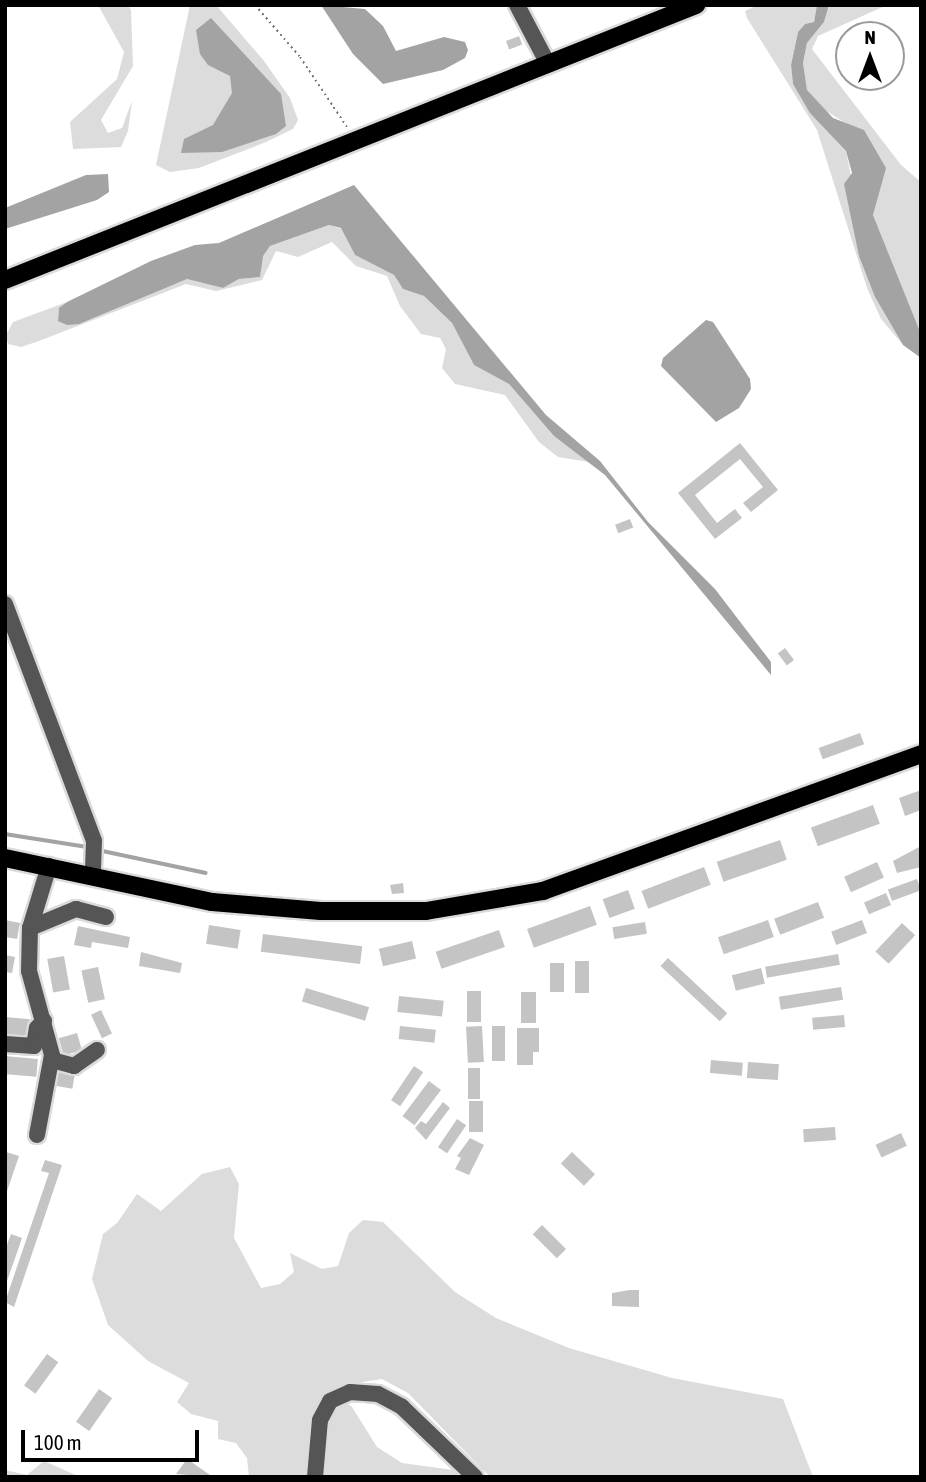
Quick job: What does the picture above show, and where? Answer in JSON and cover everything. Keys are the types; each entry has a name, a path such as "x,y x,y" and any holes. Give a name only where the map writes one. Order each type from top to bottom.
{"main road":[{"path":"5,280 696,5"},
{"path":"5,858 93,874 212,902 321,911 426,911 484,905 543,891 921,754"}],"street":[{"path":"517,5 548,64"},
{"path":"5,604 94,841 93,874"},
{"path":"37,1135 52,1060 29,971 30,928 49,866"},
{"path":"30,928 76,909 106,917"},
{"path":"5,1044 34,1046 37,1028 44,1021"},
{"path":"52,1060 74,1066 97,1050"},
{"path":"314,1477 320,1420 330,1401 350,1392 378,1394 402,1406 475,1477"}],"path":[{"path":"255,5 300,57 356,140"}],"shaded area":[{"path":"98,5 128,5 131,10 133,66 101,120 108,133 122,128 132,101 128,131 121,147 73,149 70,122 117,79 124,52"},
{"path":"190,5 216,5 264,61 290,98 298,120 293,129 266,142 199,168 170,172 156,165"},
{"path":"321,5 365,9 383,26 396,51 444,37 465,42 468,50 465,58 443,70 383,84 353,54"},
{"path":"758,5 817,5 814,22 805,24 798,32 791,65 793,84 820,123 846,151 875,297 903,345 881,319 867,288 817,130 747,18 745,11"},
{"path":"817,5 829,5 824,22 807,43 803,63 807,90 833,118 864,130 886,168 873,215 921,334 921,358 903,345 875,297 859,256 844,184 852,173 846,151 810,113 793,84 791,65 798,32 805,24 814,22"},
{"path":"829,5 887,5 851,21 835,21 835,28 818,36 812,49 835,79 835,91 844,91 901,165 921,182 921,334 873,215 885,167 847,124 815,104 807,90 803,63 807,43 824,22"},
{"path":"211,18 281,94 286,126 276,134 222,152 181,153 184,139 213,125 232,93 230,76 208,65 200,54 196,30"},
{"path":"108,174 109,192 97,200 5,229 5,208 86,175"},
{"path":"354,185 546,415 600,461 648,522 715,589 771,662 771,675 605,475 554,436 509,384 474,365 452,323 424,296 403,289 394,275 355,255 341,228 329,225 270,246 263,256 260,277 239,279 223,288 187,279 79,324 67,325 58,321 59,308 67,302 151,261 195,245 219,243"},
{"path":"329,225 342,229 355,255 394,275 403,289 424,296 452,323 474,365 509,384 554,436 589,462 558,457 539,442 505,395 455,384 442,368 446,349 440,338 421,334 400,306 387,276 356,266 332,242 298,257 276,251 262,280 216,291 186,284 39,341 21,347 8,344 6,335 13,322 67,302 59,309 58,320 67,325 187,279 223,288 239,279 260,277 262,256 270,246"},
{"path":"706,320 713,322 750,379 751,389 739,408 716,422 661,366 663,358"},
{"path":"230,1167 239,1184 234,1238 261,1288 280,1284 294,1272 290,1253 322,1269 338,1266 349,1233 363,1220 383,1222 455,1292 496,1318 569,1348 672,1378 783,1399 813,1477 490,1477 408,1393 382,1379 342,1385 325,1397 308,1477 249,1477 247,1458 236,1443 218,1439 218,1421 191,1414 177,1402 189,1383 148,1361 108,1325 92,1279 103,1234 117,1223 137,1194 161,1211 202,1174"},
{"path":"343,1401 352,1407 377,1447 402,1463 461,1471 467,1477 320,1477 326,1420 332,1406"},
{"path":"44,1461 80,1477 5,1477 5,1470 27,1475"}],"building":[{"path":"519,36 522,44 509,49 506,41"},
{"path":"740,443 778,490 751,512 743,503 763,487 740,459 695,495 717,523 735,509 742,518 715,539 678,493"},
{"path":"630,519 633,527 618,533 615,525"},
{"path":"785,648 794,660 787,665 778,653"},
{"path":"860,733 864,744 823,759 819,748"},
{"path":"921,790 921,810 905,816 899,798"},
{"path":"873,805 880,824 818,846 811,828"},
{"path":"780,840 787,860 723,882 717,862"},
{"path":"921,846 921,867 897,873 893,861"},
{"path":"877,862 884,878 851,892 844,877"},
{"path":"704,867 711,885 648,909 641,891"},
{"path":"917,879 921,890 892,901 888,890"},
{"path":"403,883 404,893 392,894 390,885"},
{"path":"628,890 635,909 609,918 603,899"},
{"path":"886,893 891,905 869,914 864,902"},
{"path":"818,902 824,918 780,935 774,919"},
{"path":"590,906 597,925 534,948 527,929"},
{"path":"5,920 20,923 17,939 5,937"},
{"path":"768,920 774,937 724,954 718,937"},
{"path":"862,920 867,933 836,945 831,932"},
{"path":"645,922 647,934 614,939 612,927"},
{"path":"902,923 915,935 889,964 875,952"},
{"path":"209,925 241,930 238,949 206,944"},
{"path":"78,926 130,937 128,948 92,942 91,948 74,945"},
{"path":"499,930 505,947 442,969 436,952"},
{"path":"263,934 362,946 360,964 261,952"},
{"path":"412,941 416,959 383,966 379,949"},
{"path":"141,952 182,963 180,973 139,966"},
{"path":"838,954 840,965 767,978 765,967"},
{"path":"5,955 15,957 12,973 5,972"},
{"path":"64,956 70,989 53,992 47,959"},
{"path":"668,958 727,1013 720,1021 660,966"},
{"path":"575,961 589,961 589,993 575,993"},
{"path":"550,963 564,963 564,992 550,992"},
{"path":"98,967 105,999 88,1003 81,971"},
{"path":"761,968 765,984 736,991 732,975"},
{"path":"841,987 843,1000 781,1010 779,997"},
{"path":"306,988 369,1007 365,1021 302,1001"},
{"path":"467,991 481,991 481,1022 467,1022"},
{"path":"521,992 536,992 536,1023 521,1023"},
{"path":"399,996 444,1001 442,1017 397,1012"},
{"path":"101,1010 112,1034 102,1038 91,1015"},
{"path":"844,1015 845,1027 813,1030 812,1018"},
{"path":"5,1017 30,1019 28,1036 5,1034"},
{"path":"400,1026 436,1030 434,1043 399,1039"},
{"path":"482,1026 484,1062 468,1063 466,1027"},
{"path":"492,1026 505,1026 505,1061 492,1061"},
{"path":"517,1028 539,1028 539,1052 533,1052 533,1065 517,1065"},
{"path":"77,1033 82,1050 64,1056 59,1038"},
{"path":"5,1056 38,1059 36,1077 5,1074"},
{"path":"711,1060 743,1063 742,1076 710,1073"},
{"path":"748,1062 779,1064 778,1080 747,1078"},
{"path":"414,1066 423,1072 400,1106 391,1100"},
{"path":"468,1068 480,1068 480,1099 468,1099"},
{"path":"58,1072 75,1075 72,1089 56,1086"},
{"path":"429,1081 441,1090 414,1125 403,1116"},
{"path":"469,1101 483,1101 483,1132 469,1132"},
{"path":"443,1102 450,1108 426,1140 415,1128 421,1121 426,1124"},
{"path":"457,1119 466,1125 447,1153 438,1147"},
{"path":"835,1127 836,1140 804,1142 803,1129"},
{"path":"901,1133 907,1146 882,1158 876,1145"},
{"path":"470,1138 484,1145 469,1175 455,1169 461,1158 457,1156"},
{"path":"6,1152 19,1156 6,1194 5,1154"},
{"path":"572,1152 595,1174 584,1186 561,1164"},
{"path":"45,1160 62,1165 14,1307 5,1302 49,1173 41,1171"},
{"path":"542,1225 566,1249 557,1258 533,1234"},
{"path":"11,1234 22,1238 6,1284 5,1250"},
{"path":"639,1290 639,1307 612,1306 612,1293"},
{"path":"47,1354 58,1362 35,1394 24,1386"},
{"path":"99,1389 112,1398 89,1431 76,1422"},
{"path":"187,1459 213,1477 176,1474"}],"waterway":[{"path":"5,834 87,847"},
{"path":"98,850 206,873"}]}
